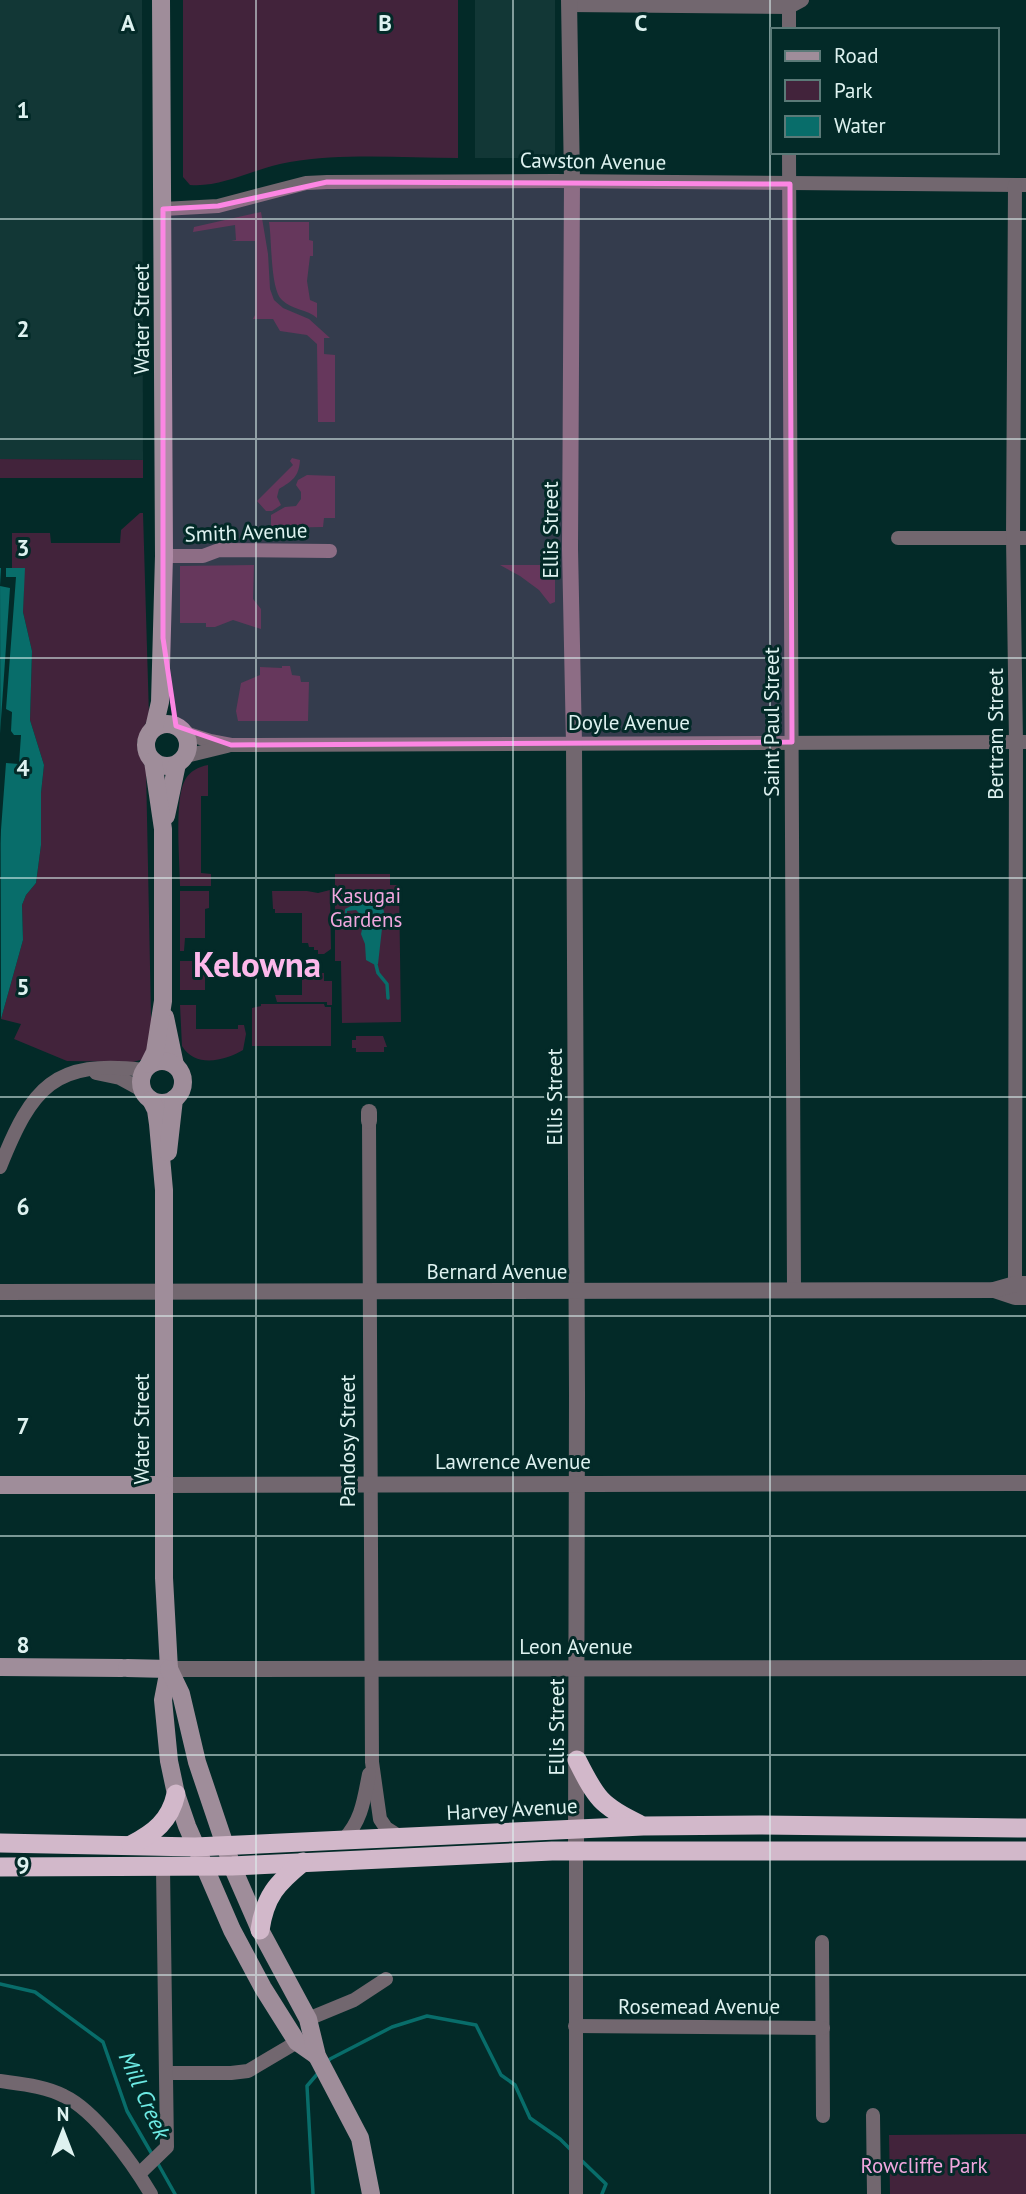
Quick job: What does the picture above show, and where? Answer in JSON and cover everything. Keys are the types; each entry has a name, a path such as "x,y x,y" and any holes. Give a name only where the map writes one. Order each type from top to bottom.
{"highway":[{"path":"577,1760 601,1801 612,1811 643,1826"},
{"path":"127,1847 154,1833 173,1807 176,1794"},
{"name":"Harvey Avenue","path":"0,1843 195,1847 643,1826 1026,1828"},
{"path":"0,1867 163,1868 576,1851 1026,1851"},
{"path":"260,1930 269,1896 282,1879 303,1862"}],"main road":[{"name":"Water Street","path":"154,728 160,702 164,556 161,0"},
{"name":"Water Street","path":"163,638 180,729"},
{"path":"147,1067 161,1060 180,1070 183,1087 174,1099 163,1102 146,1095 141,1076 155,1052 163,1000 163,829 153,761 146,751 146,744 154,728 165,724 180,729 189,743 181,760 163,829"},
{"path":"153,761 164,766 181,760"},
{"path":"163,1000 175,1065"},
{"name":"Water Street","path":"146,1095 157,1117 164,1190 164,1577 169,1669 163,1700 169,1761 176,1794 204,1866"},
{"name":"Water Street","path":"164,1190 174,1099"},
{"name":"Lawrence Avenue","path":"0,1485 164,1485"},
{"name":"Leon Avenue","path":"0,1667 169,1669"},
{"name":"Water Street","path":"169,1669 181,1695 197,1762 232,1866"},
{"path":"204,1866 232,1930 263,1988 297,2042 317,2056"},
{"path":"232,1866 260,1930 308,2019 317,2056 360,2138 371,2194"}],"street":[{"path":"569,3 793,2 789,28"},
{"name":"Ellis Street","path":"569,3 577,1484 576,2194"},
{"name":"Saint Paul Street","path":"789,154 794,1291"},
{"name":"Cawston Avenue","path":"163,209 218,205 306,183 327,182 1021,185"},
{"name":"Bertram Street","path":"1021,185 1021,1284"},
{"path":"898,538 1020,538"},
{"name":"Smith Avenue","path":"164,556 203,556 219,550 330,551"},
{"name":"Doyle Avenue","path":"180,729 210,741 231,745 1021,742"},
{"name":"Doyle Avenue","path":"181,760 231,745"},
{"path":"0,1167 18,1127 42,1089 54,1079 87,1068 147,1067"},
{"path":"77,1071 120,1078 146,1095"},
{"name":"Pandosy Street","path":"369,1117 372,1762 380,1819 386,1828 400,1837"},
{"name":"Bernard Avenue","path":"0,1292 995,1290 1021,1284"},
{"name":"Bernard Avenue","path":"995,1290 1015,1297 1026,1297"},
{"name":"Lawrence Avenue","path":"164,1485 1026,1483"},
{"name":"Leon Avenue","path":"169,1669 1026,1668"},
{"name":"Pandosy Street","path":"344,1839 361,1815 372,1762"},
{"path":"142,2171 167,2147 163,1868"},
{"path":"822,1942 823,2116"},
{"path":"308,2019 354,2000 386,1979"},
{"name":"Rosemead Avenue","path":"575,2026 823,2028"},
{"path":"166,2073 248,2071 297,2042"},
{"path":"0,2081 36,2086 64,2095 91,2114 142,2171 151,2194"},
{"path":"873,2115 874,2194"}],"highlighted area":[{"path":"327,182 790,184 792,742 231,745 176,726 163,638 163,209 218,206"}],"shaded area":[{"path":"0,0 142,0 143,460 0,459"},
{"path":"475,0 555,0 555,158 475,158"}],"green space":[{"path":"183,0 458,0 458,158 311,159 278,165 215,183 190,185 183,177"},
{"path":"261,212 270,289 274,300 283,308 309,319 330,338 324,338 324,354 335,355 335,422 318,422 317,344 307,335 280,331 273,319 253,319 255,241 231,241 236,240 235,225 193,232 194,227"},
{"path":"269,222 309,222 309,240 313,241 313,256 310,256 307,281 310,300 317,303 317,318 286,303 278,294 273,275"},
{"path":"292,458 300,460 296,475 279,489 277,497 281,505 272,511 266,511 257,501 293,465 290,461"},
{"path":"0,459 143,460 143,478 0,478"},
{"path":"307,475 335,476 335,518 324,518 323,527 271,528 271,515 285,507 296,506 301,499 301,492 296,485 298,480"},
{"path":"143,513 149,716 137,742 138,752 146,768 153,1047 144,1059 133,1062 67,1061 14,1039 21,1024 1,1019 23,940 22,905 36,883 41,845 44,765 30,720 32,651 23,612 24,568 12,568 12,533 50,533 51,543 120,543 121,530"},
{"path":"254,565 253,599 261,609 261,629 233,620 215,627 206,627 206,623 180,623 180,566"},
{"path":"500,565 555,565 555,602 550,604 539,590"},
{"path":"290,666 292,675 300,676 301,682 309,682 308,721 238,721 236,711 241,683 260,675 260,667"},
{"path":"208,765 208,796 201,796 201,873 211,874 211,886 180,886 179,815 182,789 192,772"},
{"name":"Kasugai Gardens","path":"335,874 390,874 390,885 399,885 401,1022 342,1023 341,961 335,961"},
{"path":"330,890 331,949 324,954 318,954 314,947 302,943 302,913 275,913 272,891 318,893"},
{"path":"180,891 209,891 209,908 205,909 205,938 185,938 184,951 180,951"},
{"path":"180,961 197,961 197,971 205,971 205,990 180,990"},
{"path":"317,973 324,973 324,981 332,981 332,1005 327,1005 327,1002 277,1002 275,995 302,995 302,979 315,979"},
{"path":"261,1004 324,1004 325,1007 331,1007 331,1046 252,1046 252,1008"},
{"path":"180,1005 196,1005 196,1029 238,1029 238,1025 244,1025 246,1034 243,1050 228,1057 211,1060 195,1058 188,1053 182,1046"},
{"path":"356,1036 383,1036 387,1047 384,1047 384,1052 356,1052 356,1048 352,1048 352,1040 356,1040"},
{"name":"Rowcliffe Park","path":"1026,2134 1026,2194 890,2194 889,2135"}],"water":[{"path":"0,568 25,568 23,612 32,651 30,720 44,765 41,845 36,883 22,905 23,940 1,1019"},
{"path":"371,892 384,911 378,964 375,965 366,960 361,934 363,925 359,913 356,910 347,911 345,918 345,909 353,905 357,895"}],"pier":[{"path":"1,568 6,568 6,577 16,577 6,709 12,712 11,731 14,735 21,735 19,764 6,763 0,843 0,734 10,588 0,586"}],"waterway":[{"path":"376,965 378,973 387,984 388,998"},
{"name":"Mill Creek","path":"0,1984 35,1992 103,2042 127,2111 153,2156"},
{"name":"Mill Creek","path":"326,2063 392,2027 427,2016 476,2025 501,2075 515,2085 530,2118 572,2151"},
{"name":"Mill Creek","path":"313,2194 307,2086 319,2072"},
{"name":"Mill Creek","path":"580,2159 606,2184 602,2194"},
{"name":"Mill Creek","path":"157,2162 175,2194"}],"district":[{"name":"Kelowna","path":"257,964"}]}
